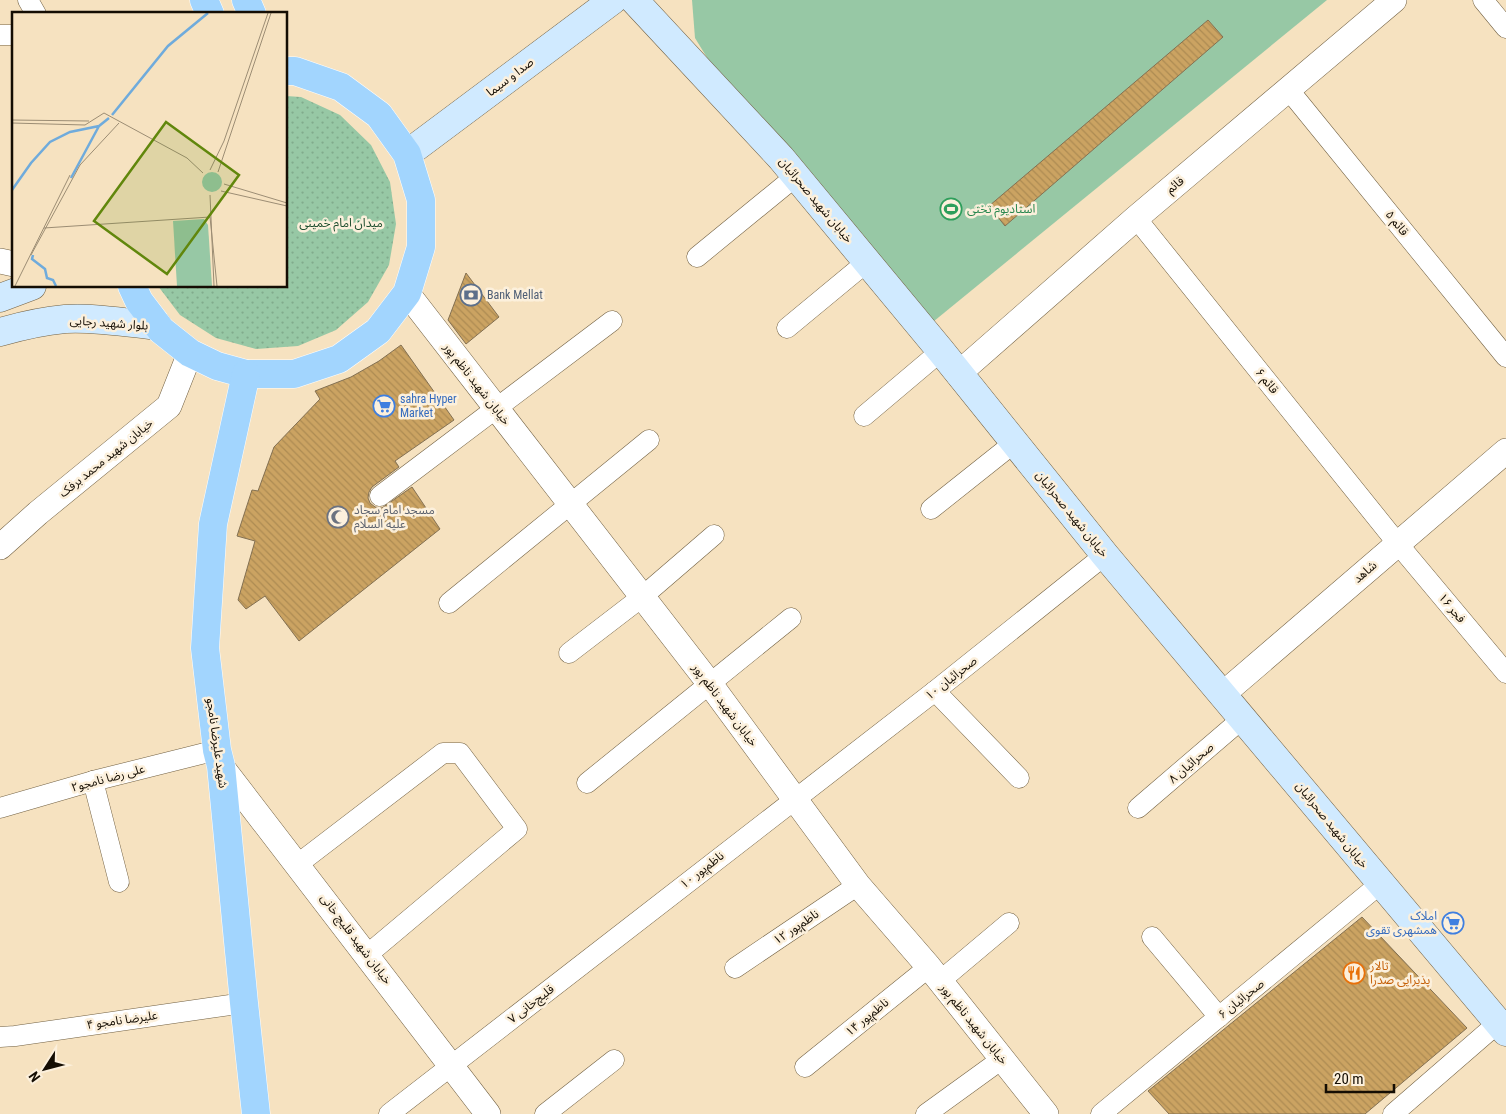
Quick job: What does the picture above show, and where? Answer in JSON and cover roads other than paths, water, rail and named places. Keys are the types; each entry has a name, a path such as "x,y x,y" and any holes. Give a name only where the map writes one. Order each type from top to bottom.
{"main road":[{"path":"204,0 209,12"},
{"path":"246,0 251,12"},
{"name":"صدا و سیما","path":"407,154 613,0"},
{"name":"خیابان شهید صحرائیان","path":"634,0 796,176 868,261 1105,555 1380,884 1503,1024"},
{"path":"133,288 139,301 158,326 190,353 217,366 246,374 294,374 339,360 378,331 406,293 421,247 421,200 407,154 379,115 341,86 289,68"},
{"path":"0,298 27,288"},
{"name":"بلوار شهید رجایی","path":"0,332 26,324 67,319 158,326"},
{"name":"شهید علیرضا نامجو","path":"246,374 212,534 204,648 219,758 256,1114"}],"street":[{"path":"28,0 35,12"},
{"name":"قائم","path":"958,374 1136,218 1394,0"},
{"path":"1483,0 1506,28"},
{"name":"قائم ۵","path":"1288,89 1506,356"},
{"path":"697,257 796,176"},
{"name":"قائم ۶","path":"1136,218 1398,544"},
{"path":"787,328 868,261"},
{"name":"خیابان شهید ناظم پور","path":"406,293 710,684 858,885 934,974 1046,1114"},
{"path":"380,496 612,321"},
{"path":"864,416 942,352"},
{"name":"خیابان شهید محمد برفک","path":"0,547 169,406 190,353"},
{"path":"449,603 649,440"},
{"path":"931,509 1014,443"},
{"name":"شاهد","path":"1223,694 1506,451"},
{"path":"569,653 642,597 714,535"},
{"name":"فجر ۱۶","path":"1398,544 1506,672"},
{"name":"صحرائیان ۱۰","path":"795,798 935,691 1105,555"},
{"path":"587,783 792,618"},
{"path":"935,691 1018,778"},
{"name":"صحرائیان ۸","path":"1138,808 1243,718"},
{"path":"298,864 443,753 460,753 517,829 367,954"},
{"name":"علی رضا نامجو۲","path":"0,808 93,781 219,758"},
{"name":"خیابان شهید قلیچ خانی","path":"219,758 488,1114"},
{"path":"93,781 119,882"},
{"name":"ناظم‌پور ۱۰","path":"610,942 795,798"},
{"name":"صحرائیان ۶","path":"1101,1114 1380,884"},
{"name":"ناظم‌پور ۱۲","path":"735,968 858,885"},
{"name":"ناظم‌پور ۱۴","path":"805,1067 934,974 1009,923"},
{"path":"1152,937 1219,1017"},
{"name":"قلیچ‌خانی ۷","path":"389,1114 610,942"},
{"name":"علیرضا نامجو ۴","path":"0,1037 244,1002"},
{"path":"1393,1114 1503,1024"},
{"path":"926,1114 1002,1059"},
{"path":"546,1114 614,1060"}],"place":[{"name":"استادیوم تختی","path":"951,209"},
{"name":"Bank Mellat","path":"471,295"},
{"name":"sahra Hyper Market","path":"384,406"},
{"name":"مسجد امام سجاد علیه السلام","path":"338,517"},
{"name":"املاک همشهری تقوی","path":"1453,923"},
{"name":"تالار پذیرایی صدرا","path":"1354,973"}],"park label":[{"name":"میدان امام خمینی","path":"341,223"}]}
